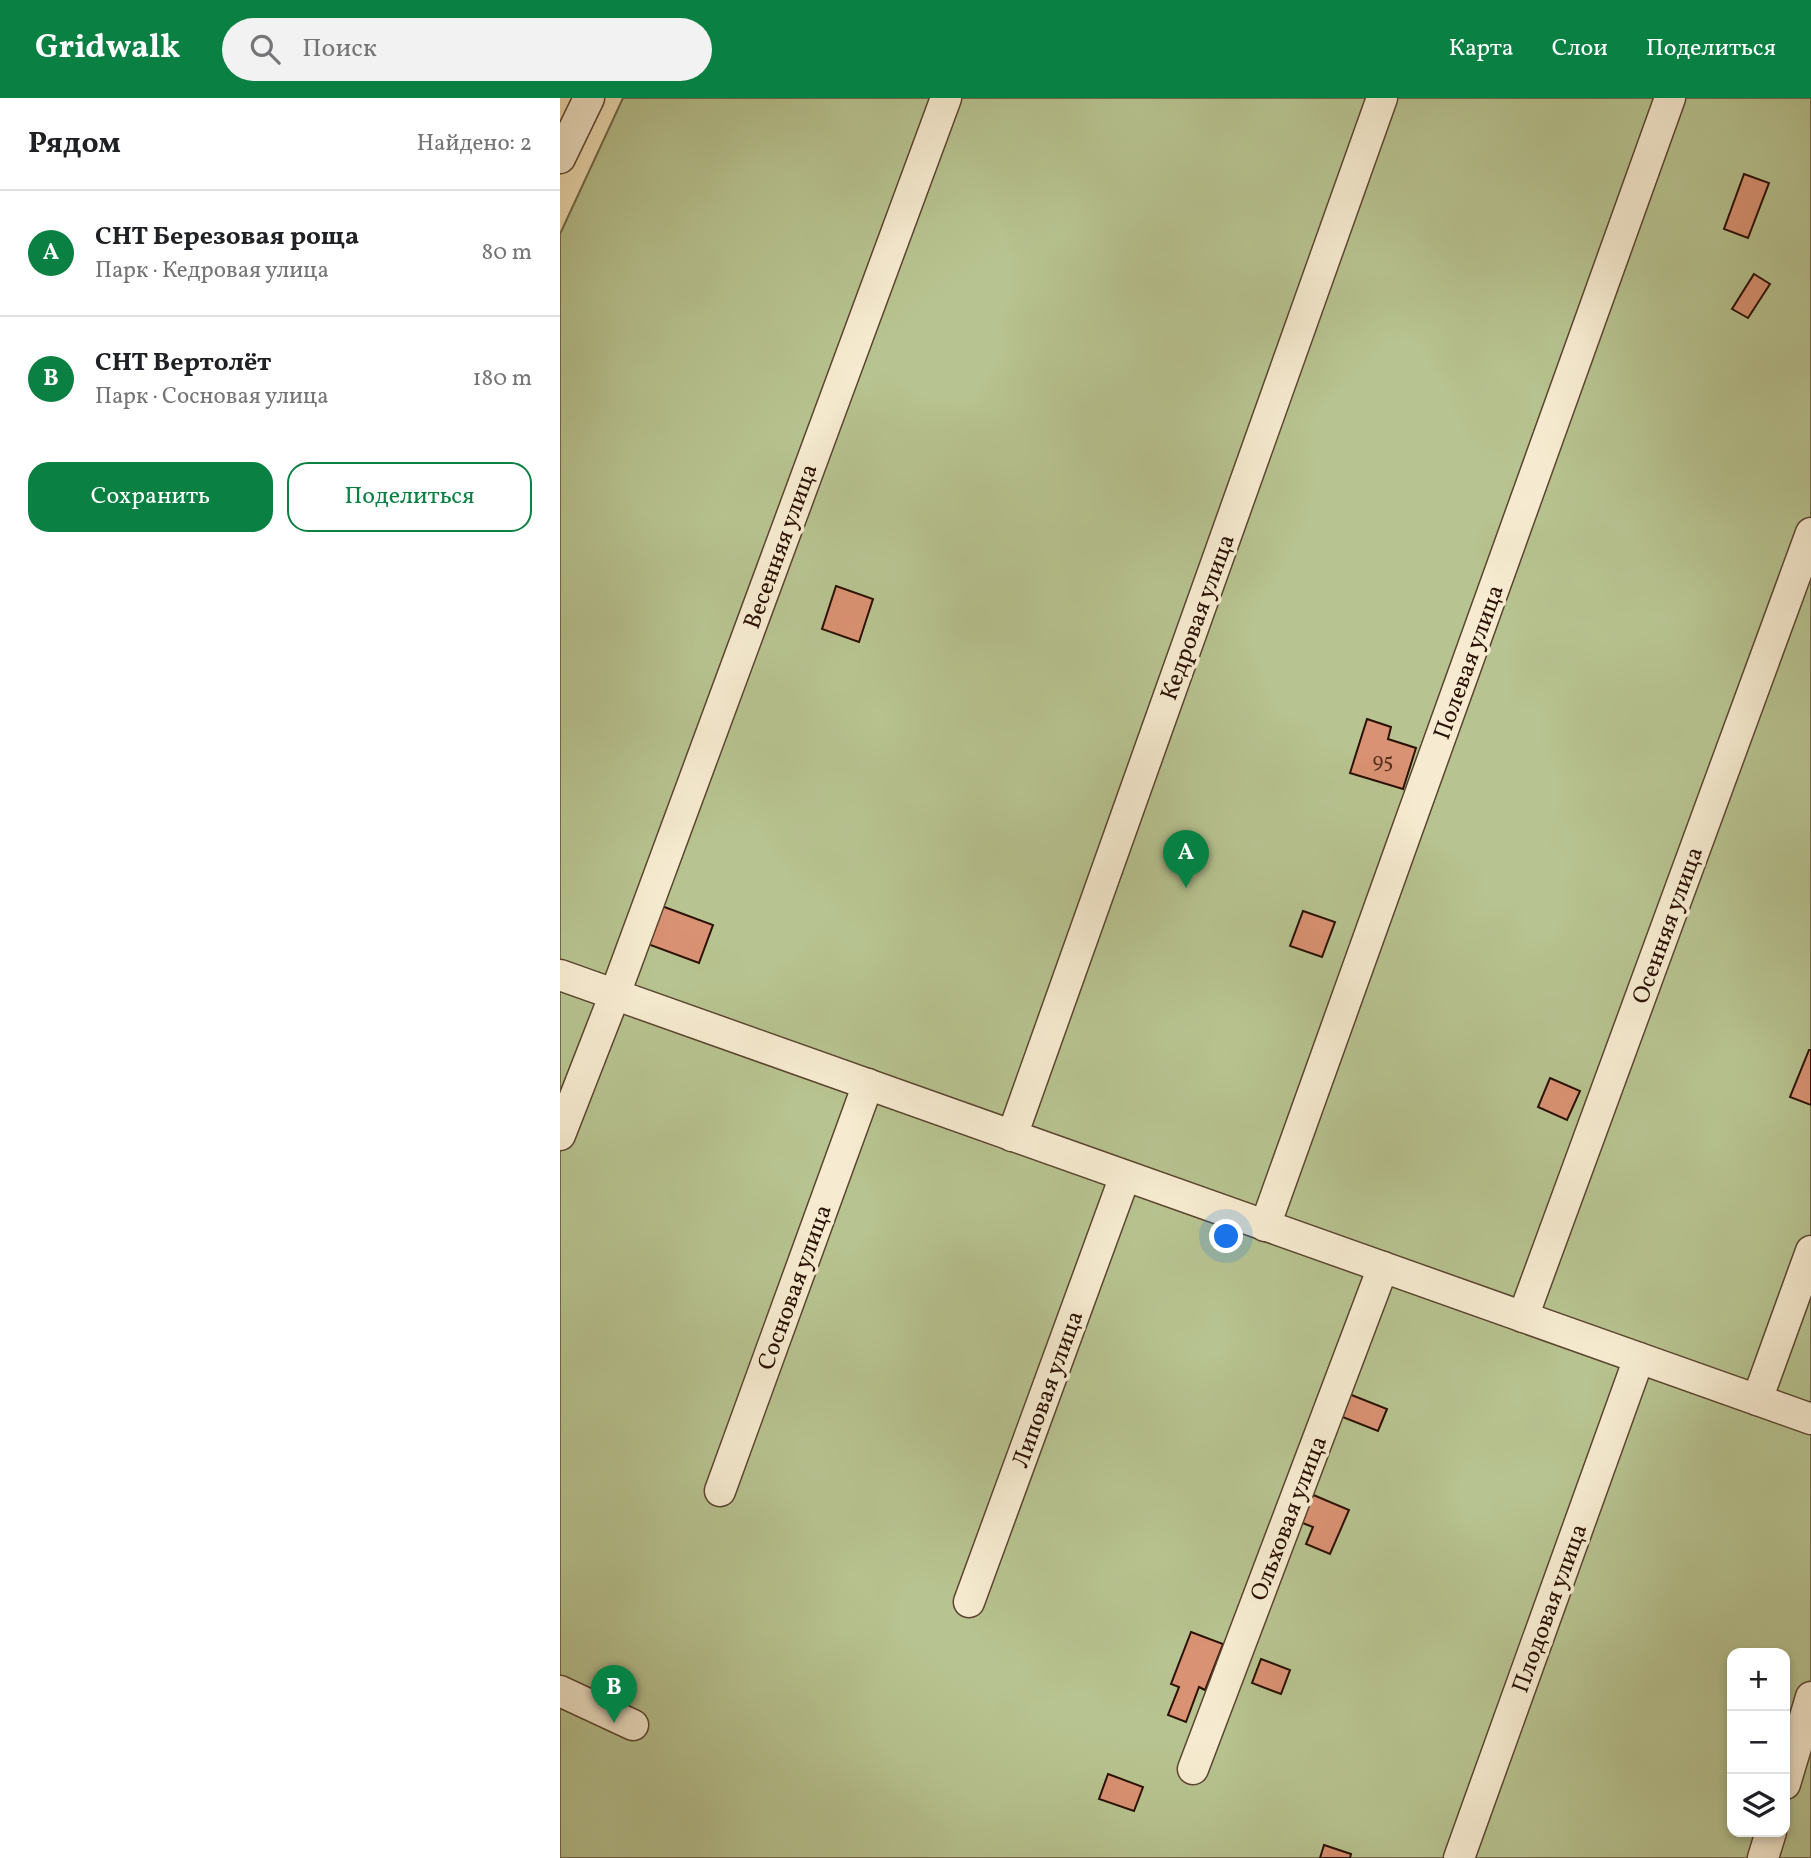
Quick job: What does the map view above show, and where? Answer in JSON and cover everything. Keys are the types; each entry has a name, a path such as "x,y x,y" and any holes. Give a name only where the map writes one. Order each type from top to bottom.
{"street":[{"path":"560,159 589,98"},
{"name":"Весенняя улица","path":"560,1135 615,994 946,98"},
{"name":"Кедровая улица","path":"1012,1136 1382,98"},
{"name":"Полевая улица","path":"1265,1226 1670,98"},
{"name":"Осенняя улица","path":"1523,1317 1811,533"},
{"path":"560,975 1811,1419"},
{"name":"Сосновая улица","path":"720,1490 867,1084"},
{"name":"Липовая улица","path":"969,1602 1125,1176"},
{"path":"1757,1400 1811,1251"},
{"name":"Ольховая улица","path":"1193,1769 1383,1267"},
{"name":"Плодовая улица","path":"1459,1858 1639,1358"},
{"path":"560,1692 634,1725"},
{"path":"1788,1774 1811,1697"},
{"path":"1763,1858 1769,1837"}],"green space":[{"path":"623,98 1811,98 1811,1858 560,1858 560,234"}],"building":[{"path":"1744,174 1769,183 1748,238 1724,229"},
{"path":"1754,274 1770,284 1748,318 1732,309"},
{"path":"836,586 873,599 859,642 822,629"},
{"path":"1367,719 1391,727 1388,739 1416,748 1403,789 1350,773"},
{"path":"659,905 713,925 699,963 645,943"},
{"path":"1303,911 1335,922 1322,957 1290,946"},
{"path":"1811,1050 1811,1105 1790,1097"},
{"path":"1550,1078 1580,1091 1567,1120 1538,1107"},
{"path":"1349,1394 1387,1409 1378,1431 1340,1416"},
{"path":"1311,1494 1349,1510 1330,1554 1306,1544 1313,1527 1300,1522"},
{"path":"1191,1632 1223,1644 1205,1690 1199,1687 1186,1722 1168,1715 1179,1687 1171,1684"},
{"path":"1261,1659 1290,1670 1281,1694 1252,1683"},
{"path":"1108,1774 1143,1787 1134,1811 1099,1799"},
{"path":"1324,1845 1351,1854 1350,1858 1320,1858"}],"place":[{"name":"СНТ Березовая роща","path":"1186,888"},
{"name":"СНТ Вертолёт","path":"614,1723"}]}
